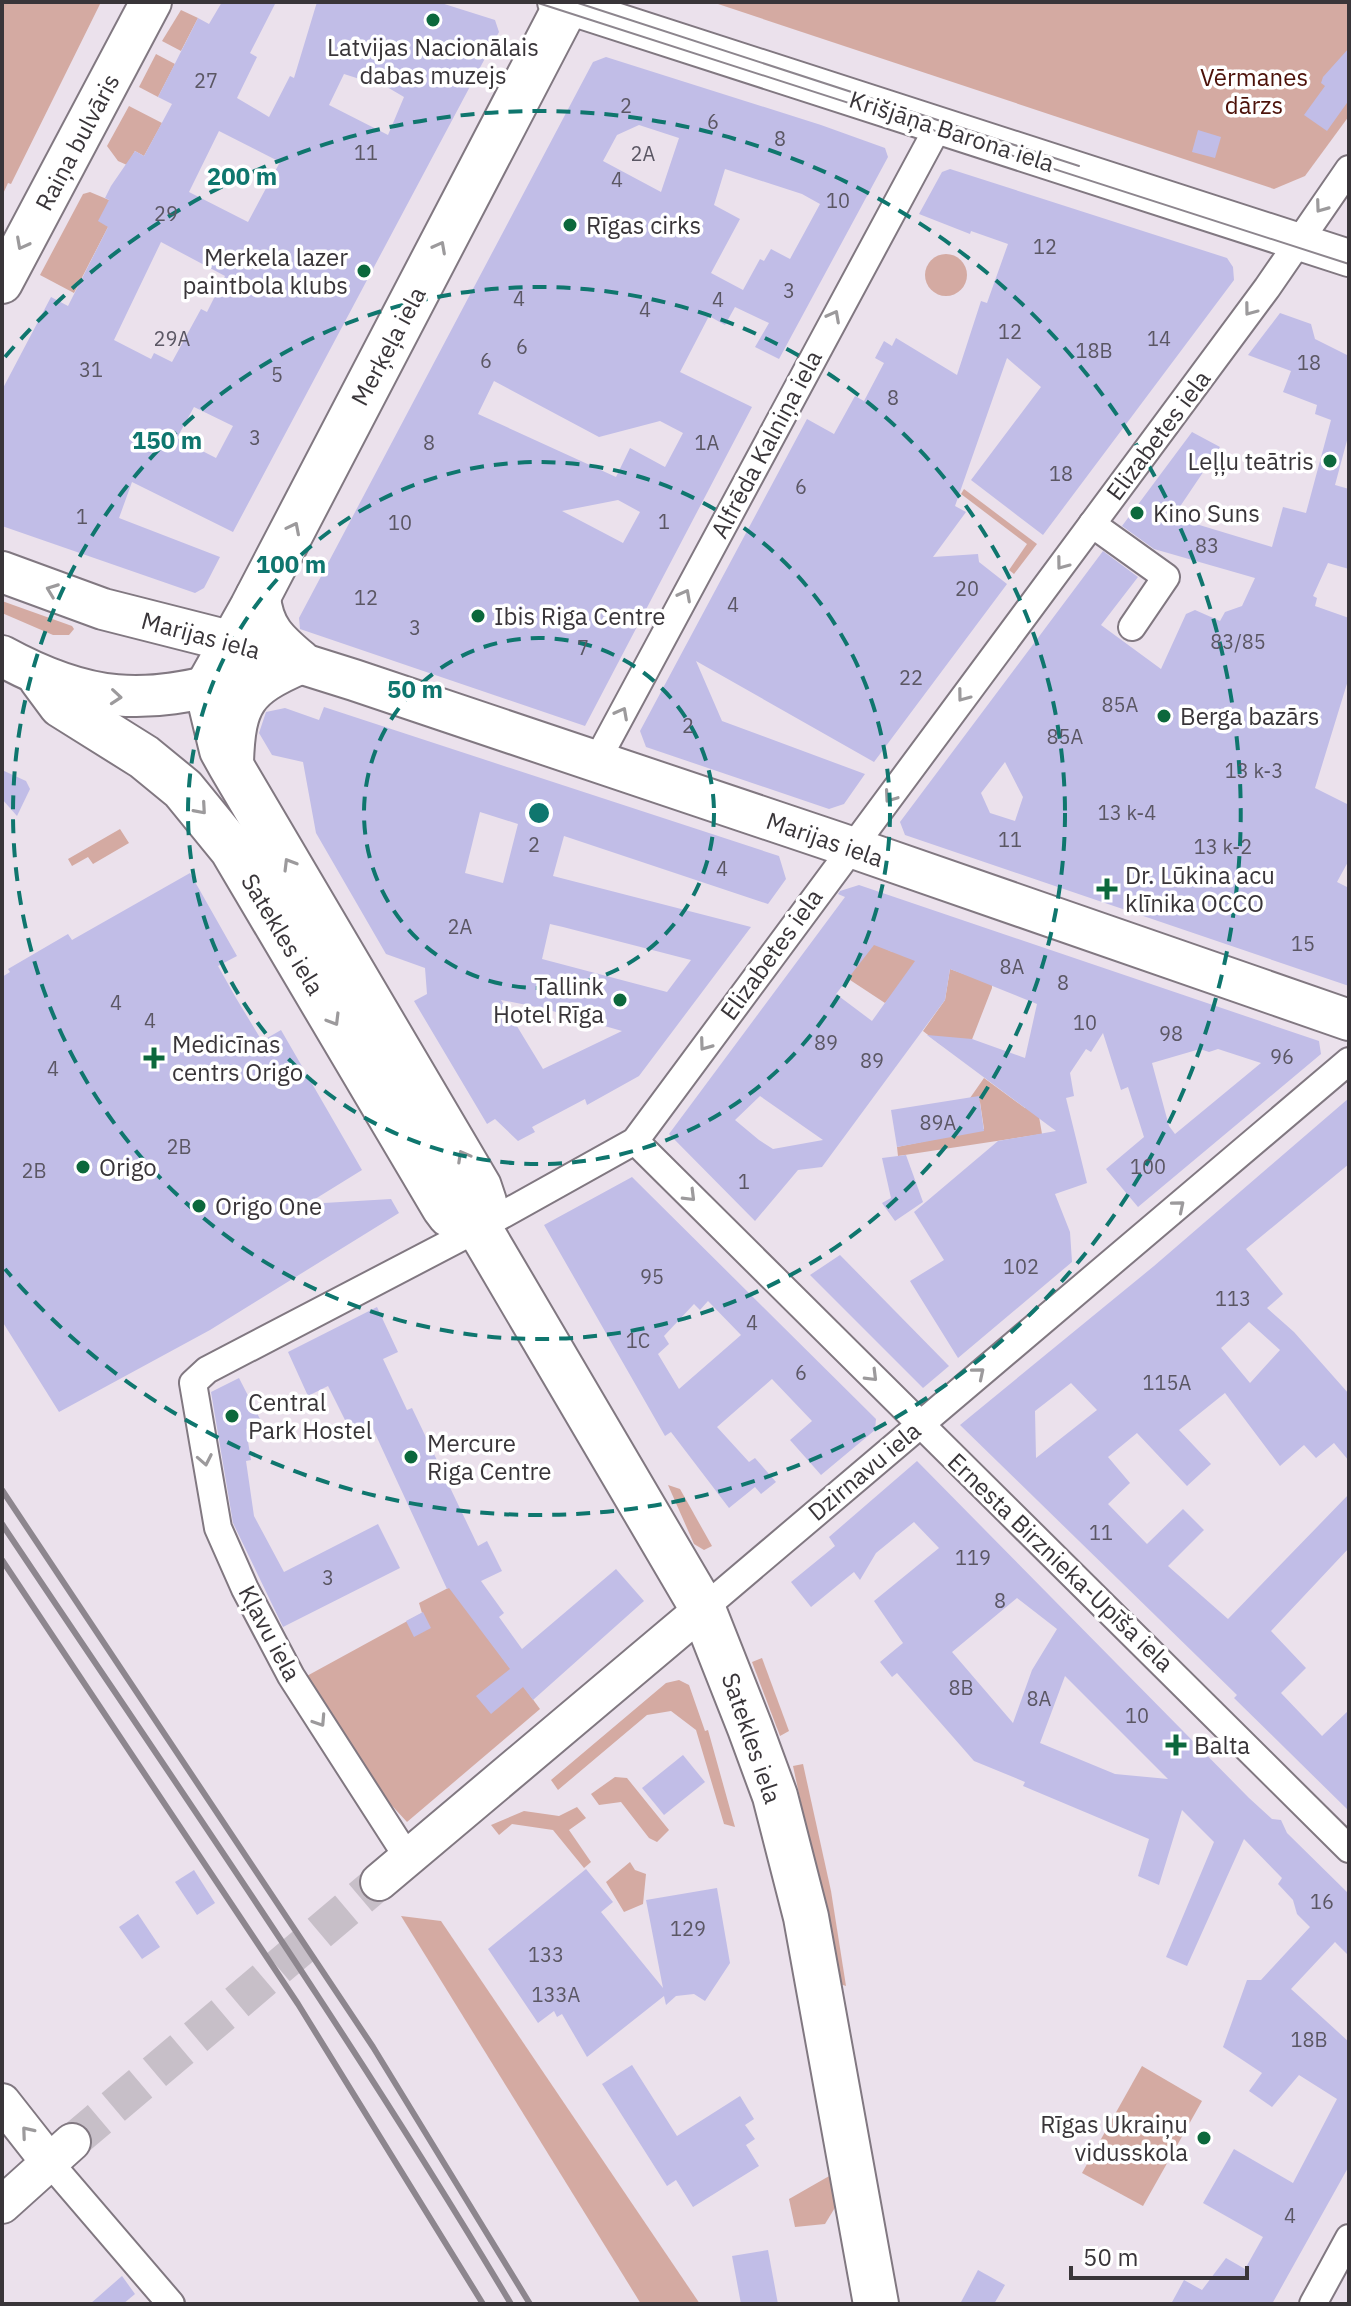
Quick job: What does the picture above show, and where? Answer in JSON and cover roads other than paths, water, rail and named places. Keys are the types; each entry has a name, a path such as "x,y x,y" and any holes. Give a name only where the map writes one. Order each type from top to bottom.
{"highway":[{"name":"Merķeļa iela","path":"207,688 258,597 564,3"},
{"path":"231,766 236,711 258,683 299,662 270,637 260,617 258,597"},
{"name":"Satekles iela","path":"41,678 61,705 144,757 203,810 232,849 444,1207 450,1215 479,1228 703,1609 775,1796 806,1917 876,2304"},
{"name":"Satekles iela","path":"207,688 222,750 465,1159 483,1198 479,1228"}],"main road":[{"name":"Raiņa bulvāris","path":"2,283 151,2"},
{"name":"Marijas iela","path":"2,572 103,609 299,662 851,847 1349,1020"},
{"name":"Marijas iela","path":"103,609 184,660 207,688"},
{"name":"Marijas iela","path":"2,656 41,678 106,697 127,699 207,688 299,662"}],"street":[{"name":"Krišjāņa Barona iela","path":"564,3 1349,258"},
{"name":"Alfrēda Kalniņa iela","path":"596,762 938,127"},
{"name":"Elizabetes iela","path":"193,1383 207,1370 479,1228 635,1141 1267,288 1349,169"},
{"path":"1092,524 1166,577 1132,627"},
{"name":"Dzirnavu iela","path":"379,1882 1349,1061"},
{"name":"Ernesta Birznieka-Upīša iela","path":"635,1141 1349,1849"},
{"name":"Kļavu iela","path":"193,1383 218,1528 245,1589 291,1676 408,1858"},
{"path":"2,2102 61,2153 171,2304"},
{"path":"2,2205 61,2153"},
{"path":"1313,2304 1349,2238"}],"tunnel":[{"path":"72,2142 379,1882"}],"tram line":[{"path":"535,2 1349,264"},
{"path":"575,2 1079,166"}],"railway":[{"path":"2,1490 373,2047 530,2304"},
{"path":"2,1524 326,2008 511,2304"},
{"path":"2,1560 298,2004 483,2304"}],"place":[{"name":"Latvijas Nacionālais dabas muzejs","path":"433,20"},
{"name":"Rīgas cirks","path":"570,225"},
{"name":"Merkela lazer paintbola klubs","path":"364,271"},
{"name":"Leļļu teātris","path":"1330,461"},
{"name":"Kino Suns","path":"1137,513"},
{"name":"Ibis Riga Centre","path":"478,616"},
{"name":"Berga bazārs","path":"1164,716"},
{"name":"Dr. Lūkina acu klīnika OCCO","path":"1107,889"},
{"name":"Tallink Hotel Rīga","path":"620,1000"},
{"name":"Medicīnas centrs Origo","path":"154,1058"},
{"name":"Origo","path":"83,1167"},
{"name":"Origo One","path":"199,1206"},
{"name":"Central Park Hostel","path":"232,1416"},
{"name":"Mercure Riga Centre","path":"411,1457"},
{"name":"Balta","path":"1176,1745"},
{"name":"Rīgas Ukraiņu vidusskola","path":"1204,2138"}],"park label":[{"name":"Vērmanes dārzs","path":"1254,91"}]}
